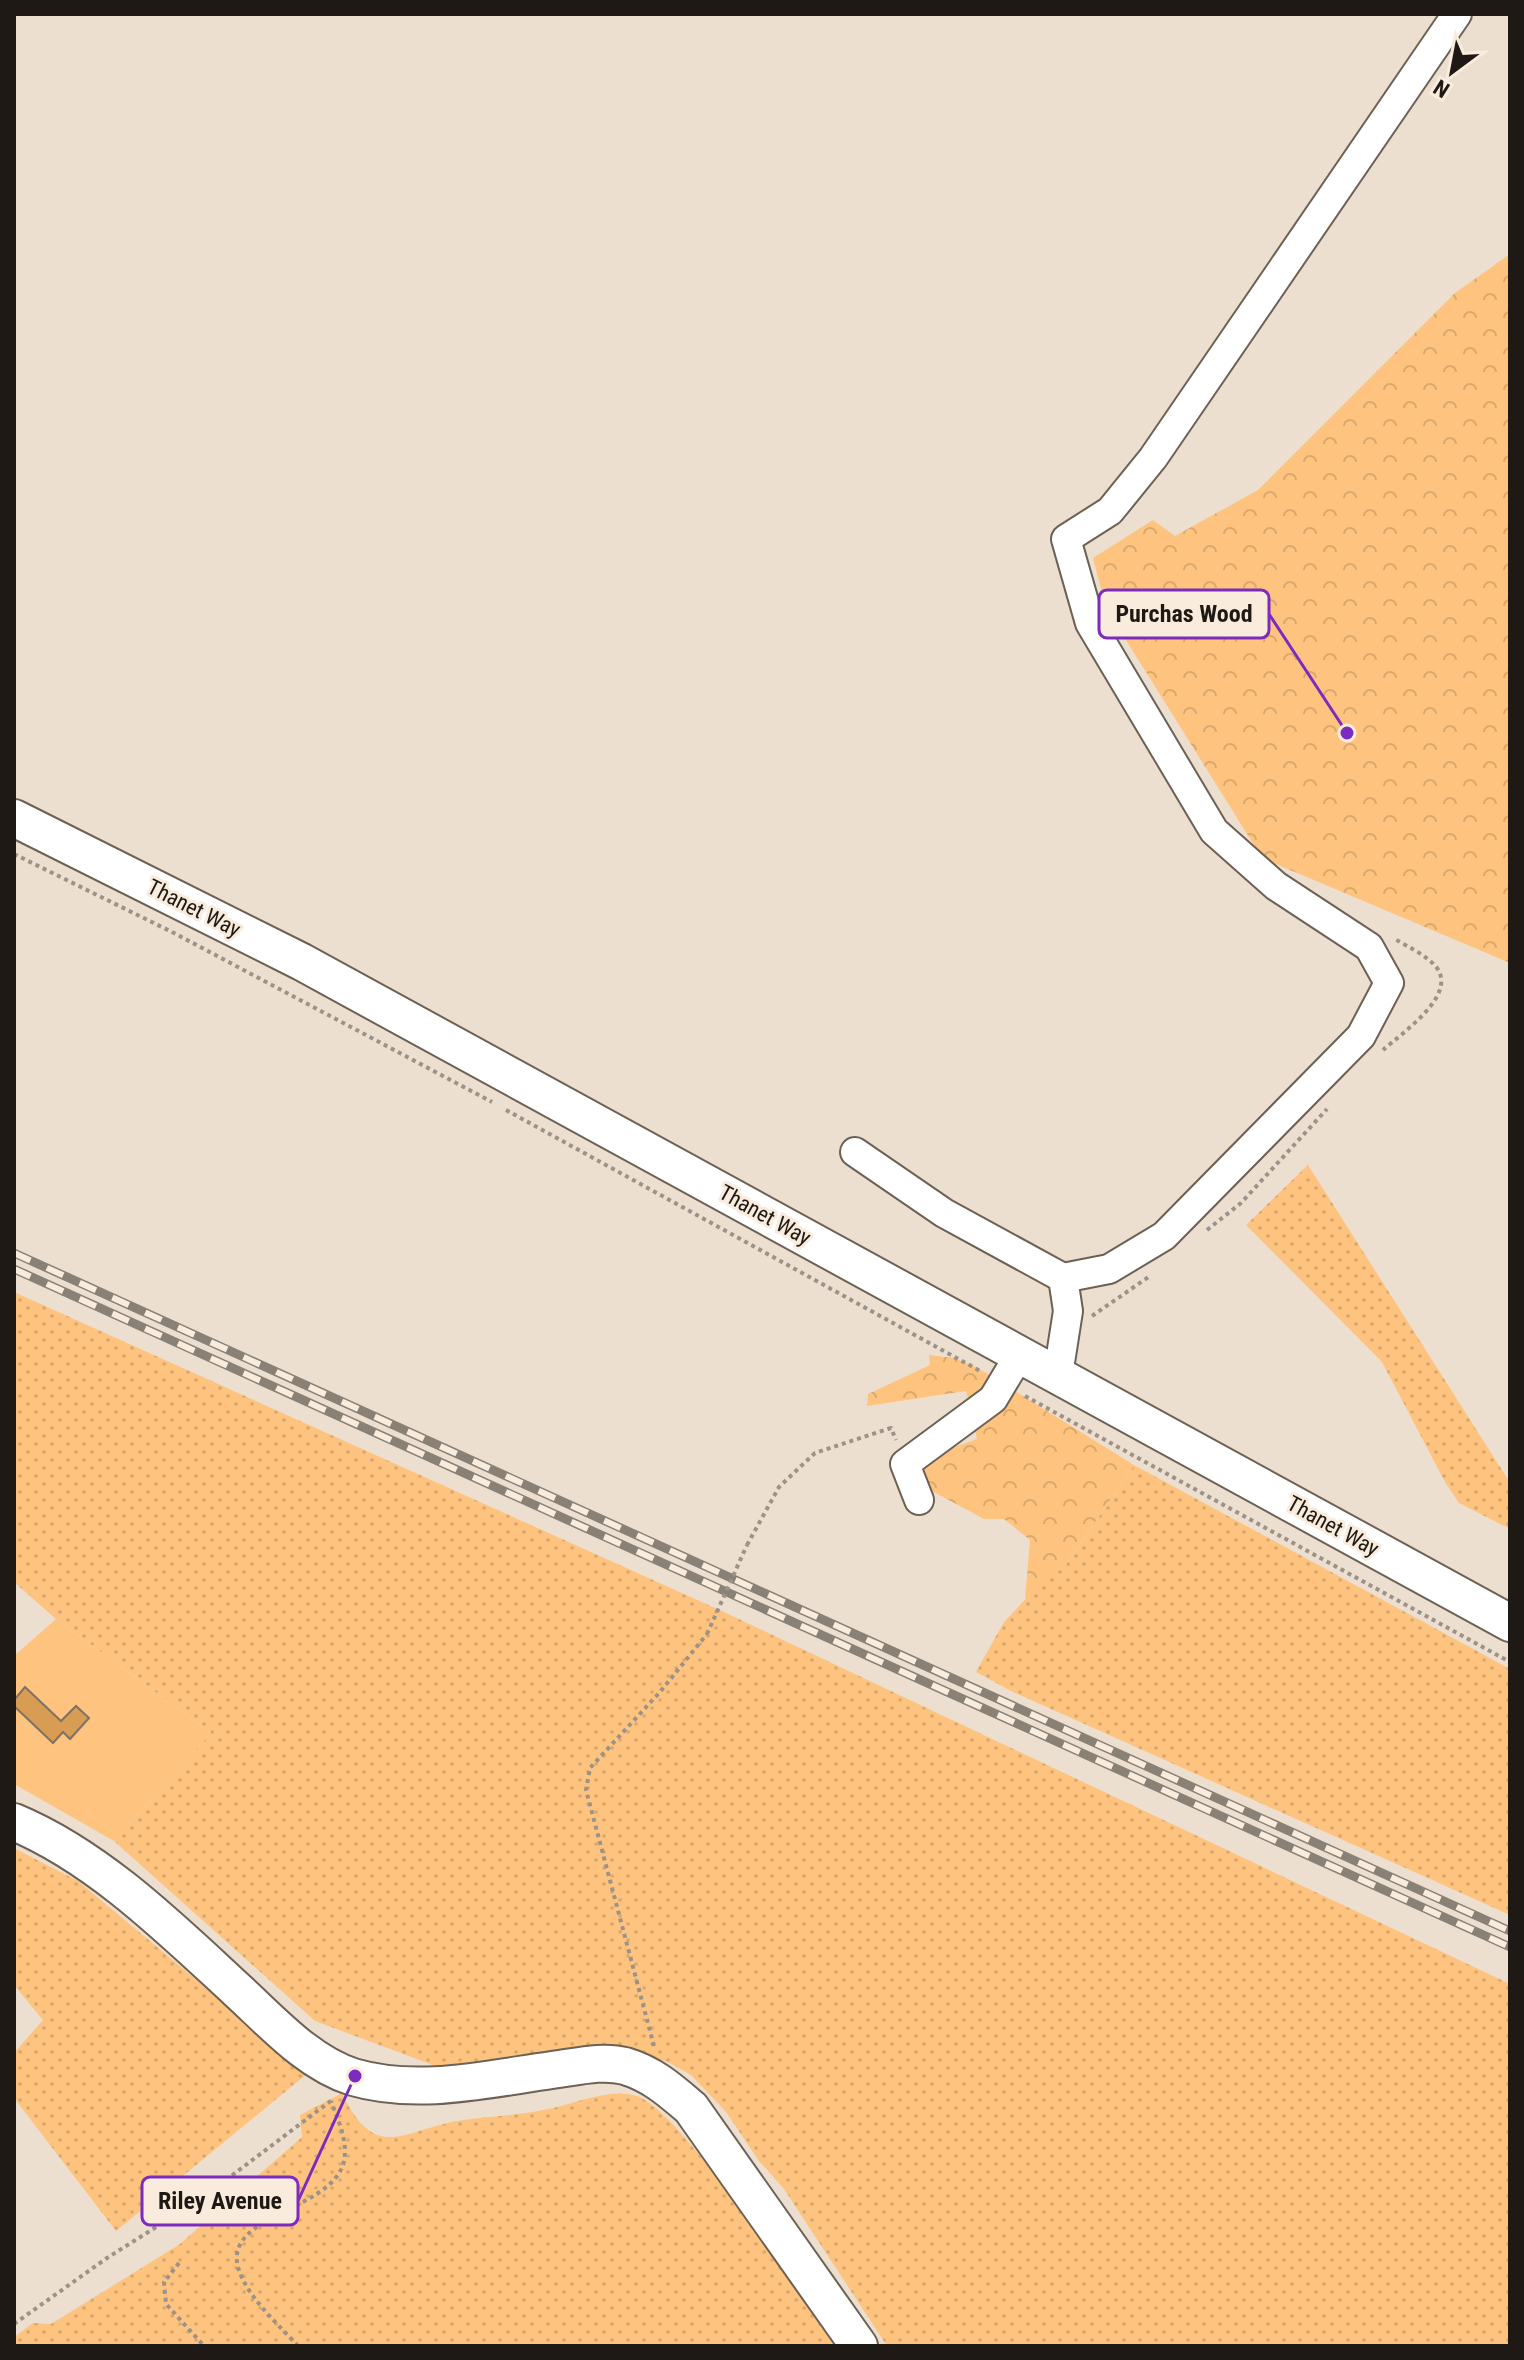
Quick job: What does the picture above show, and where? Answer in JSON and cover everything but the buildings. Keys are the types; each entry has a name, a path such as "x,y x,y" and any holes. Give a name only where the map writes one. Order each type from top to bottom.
{"main road":[{"name":"Thanet Way","path":"14,818 302,962 1011,1369 1058,1375 1510,1623"},
{"path":"14,1822 67,1849 152,1916 341,2088 445,2085 594,2064 622,2065 660,2082 691,2108 859,2346"}],"lane":[{"path":"855,1152 944,1213 1063,1278 1109,1269 1164,1236 1361,1036 1389,983 1369,947 1276,886 1214,831 1090,623 1066,539 1110,511 1153,458 1457,14"},
{"path":"1058,1375 1068,1311 1063,1278"},
{"path":"919,1500 905,1464 993,1399 1011,1369"}],"path":[{"path":"14,854 174,933 494,1103 1011,1369 1510,1662"},
{"path":"660,2082 586,1790 590,1768 660,1692 707,1634 747,1545 779,1487 815,1453 891,1428 905,1464"},
{"path":"14,2324 107,2258 202,2198 341,2088"},
{"path":"298,2346 247,2285 237,2258 240,2244 249,2232 324,2190 338,2174 344,2162 341,2088"},
{"path":"179,2263 164,2282 166,2304 204,2346"}],"green space":[{"path":"1510,254 1510,963 1262,858 1106,608 1093,558 1153,520 1175,536 1258,490 1455,293"},
{"path":"1308,1165 1509,1481 1510,1529 1459,1503 1382,1362 1246,1225"},
{"path":"14,1292 724,1612 1510,1984 1510,2346 887,2346 784,2189 759,2161 726,2112 691,2075 668,2062 640,2054 438,2067 315,2021 114,1841 211,1733 56,1619 14,1582"},
{"path":"929,1355 954,1358 978,1368 1134,1465 1067,1563 1025,1599 1030,1540 1004,1519 984,1519 917,1483 916,1461 977,1439 966,1391 867,1406 868,1394 930,1365"},
{"path":"1134,1465 1510,1669 1510,1915 1011,1691 976,1672 1004,1622 1036,1588 1067,1563"},
{"path":"56,1619 211,1733 114,1841 14,1784 14,1706 53,1742 63,1732 70,1738 89,1719 76,1706 61,1721 26,1688 14,1700 14,1656"},
{"path":"14,1848 78,1881 308,2073 116,2231 14,2098 14,2053 43,2020 14,1985"},
{"path":"342,2093 366,2128 390,2137 457,2121 558,2107 604,2095 637,2096 657,2109 711,2169 836,2346 14,2346 14,2337 33,2323 51,2324 180,2244 302,2137 300,2115"}],"railway":[{"path":"14,1253 1510,1931"},
{"path":"14,1269 1510,1947"}],"place":[{"name":"Purchas Wood","path":"1347,733"},
{"name":"Riley Avenue","path":"355,2076"}]}
